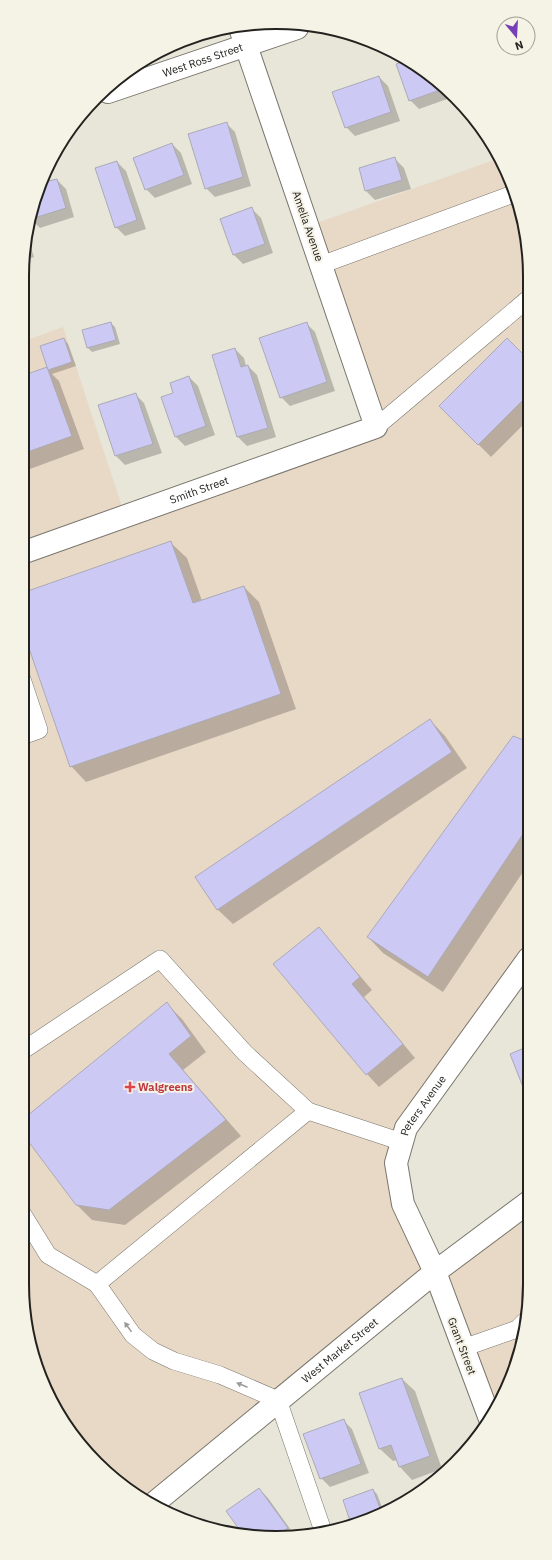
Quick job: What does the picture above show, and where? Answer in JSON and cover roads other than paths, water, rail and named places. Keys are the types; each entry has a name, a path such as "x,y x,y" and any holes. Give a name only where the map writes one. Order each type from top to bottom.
{"street":[{"name":"West Ross Street","path":"113,90 242,35 285,30"},
{"name":"Amelia Avenue","path":"242,35 376,427"},
{"name":"Smith Street","path":"29,551 376,427"},
{"name":"Peters Avenue","path":"434,1272 403,1204 396,1163 406,1128 523,966"},
{"name":"West Market Street","path":"157,1501 434,1272 523,1206"},
{"name":"Grant Street","path":"434,1272 487,1412"}],"lane":[{"path":"321,265 509,195"},
{"path":"376,427 523,303"},
{"path":"29,700 39,730 29,734"},
{"path":"29,1046 160,958 244,1053 308,1111 402,1142"},
{"path":"97,1284 308,1111"},
{"path":"29,1224 48,1255 97,1284 133,1335 154,1351 174,1361 220,1375 278,1400 321,1526"},
{"path":"463,1348 519,1327"}],"place":[{"name":"Walgreens","path":"130,1087"}]}
